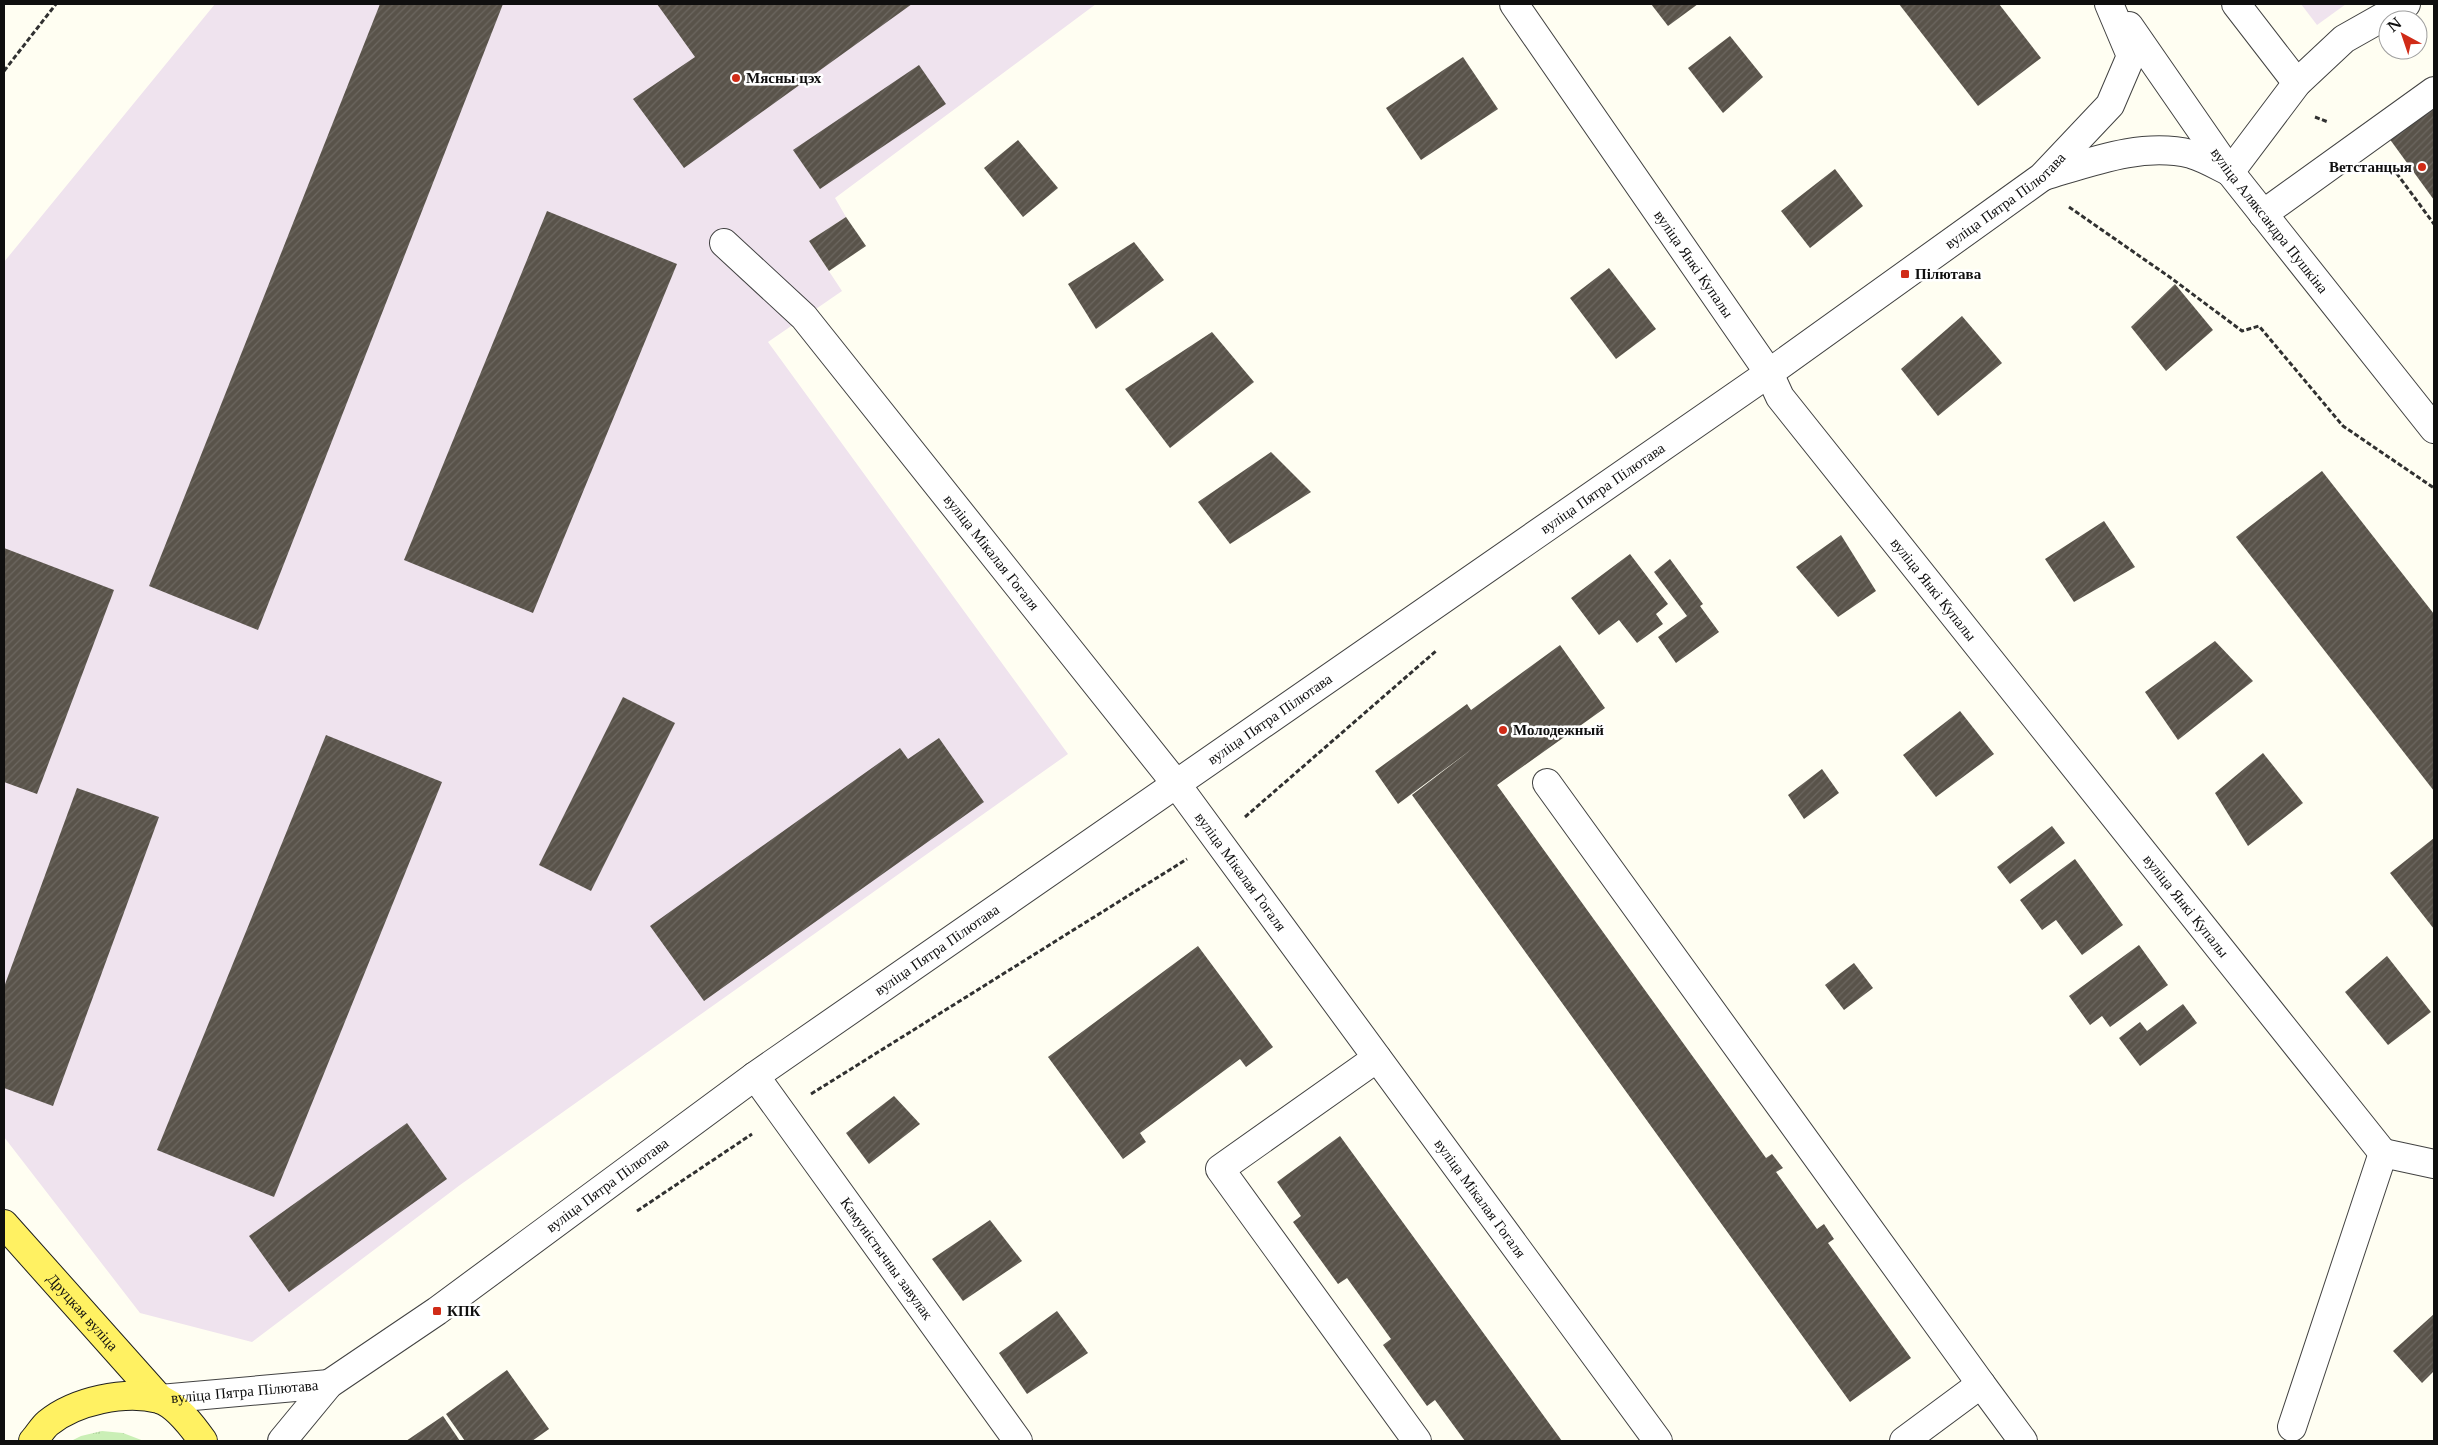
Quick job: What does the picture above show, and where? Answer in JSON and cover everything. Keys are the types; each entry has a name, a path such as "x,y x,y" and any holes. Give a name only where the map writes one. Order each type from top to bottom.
{"main road":[{"name":"Друцкая вуліца","path":"4,1224 160,1399 186,1418 203,1441"},
{"path":"33,1441 48,1423 81,1405 117,1396 160,1399"}],"street":[{"name":"вуліца Янкі Купалы","path":"1514,4 1769,373 1780,397 2383,1153"},
{"name":"вуліца Пятра Пілютава","path":"282,1441 330,1384 437,1311 755,1076 1769,373 2042,177 2110,105 2131,56 2109,4"},
{"name":"вуліца Аляксандра Пушкіна","path":"2114,4 2230,172 2434,429"},
{"path":"2236,4 2297,83"},
{"path":"2042,177 2116,155 2168,150 2194,155 2230,172 2297,83 2344,39 2406,4"},
{"path":"2263,214 2434,91"},
{"name":"вуліца Мікалая Гогаля","path":"724,243 804,317 1177,785 1658,1441"},
{"path":"1547,783 2023,1441"},
{"path":"1377,1058 1220,1169 1417,1441"},
{"name":"Камуністычны завулак","path":"755,1076 1018,1441"},
{"path":"2292,1427 2383,1153 2434,1164"},
{"name":"вуліца Пятра Пілютава","path":"160,1399 330,1384"},
{"path":"1904,1441 1981,1384"}],"path":[{"path":"4,71 56,4"},
{"path":"2061,207 2070,207 2242,331 2259,326 2343,426 2434,488"},
{"path":"635,1213 783,1113 1140,886 1218,840 1438,649"}],"shaded area":[{"path":"215,4 1096,4 835,198 846,217 809,241 842,291 768,342 1068,754 460,1185 252,1342 140,1313 4,1137 4,262"},
{"path":"2301,4 2346,4 2317,25"}],"green space":[{"path":"102,1431 123,1433 144,1441 71,1441 81,1436"}],"building":[{"path":"380,4 503,4 258,630 149,586"},
{"name":"Мясны цэх","path":"657,4 912,4 684,168 633,99 695,57"},
{"path":"1651,4 1698,4 1668,26"},
{"path":"1899,4 1999,4 2041,58 1978,106"},
{"path":"1730,36 1763,77 1723,113 1688,68"},
{"path":"1463,57 1498,109 1421,160 1386,108"},
{"path":"919,65 946,104 820,189 793,150"},
{"name":"Ветстанцыя","path":"2434,99 2434,200 2386,134"},
{"path":"1018,140 1058,188 1023,217 984,168"},
{"path":"1835,169 1863,206 1810,248 1781,211"},
{"path":"547,211 677,264 533,613 404,560"},
{"path":"846,217 866,246 829,271 809,241"},
{"path":"1134,242 1164,280 1096,329 1068,284"},
{"path":"1609,268 1656,329 1616,359 1570,298"},
{"path":"2175,284 2213,330 2166,371 2131,327"},
{"path":"1962,316 2002,363 1938,416 1901,369"},
{"path":"1212,332 1254,382 1170,448 1125,389"},
{"path":"1271,452 1311,492 1230,544 1198,502"},
{"path":"2322,471 2434,614 2434,791 2236,537"},
{"path":"2104,521 2135,567 2074,602 2045,559"},
{"path":"1841,535 1876,591 1838,617 1796,567"},
{"path":"4,548 114,590 37,794 4,782"},
{"path":"1630,554 1668,604 1656,614 1663,624 1637,643 1619,620 1599,635 1571,598"},
{"path":"1670,559 1703,604 1700,606 1719,632 1676,663 1658,637 1687,616 1654,572"},
{"path":"2215,641 2253,681 2178,740 2145,692"},
{"path":"1560,645 1605,708 1497,785 1766,1158 1772,1154 1783,1168 1776,1172 1817,1229 1824,1224 1834,1239 1828,1243 1911,1358 1850,1402 1412,795 1472,749 1398,804 1375,771 1467,704 1471,710"},
{"path":"623,697 675,723 591,891 539,865"},
{"path":"1960,711 1994,754 1936,797 1903,755"},
{"path":"326,735 442,782 274,1197 157,1150"},
{"path":"939,738 984,802 704,1001 650,926 900,748 908,759"},
{"path":"2263,753 2303,803 2248,846 2215,793"},
{"path":"1822,769 1839,793 1804,819 1788,795"},
{"path":"77,788 159,817 53,1106 4,1088 4,987"},
{"path":"2052,826 2065,843 2010,884 1997,867"},
{"path":"2434,838 2434,929 2390,873"},
{"path":"2075,859 2123,925 2082,955 2056,920 2042,930 2020,900"},
{"path":"2139,945 2168,985 2110,1027 2102,1016 2090,1025 2069,996"},
{"path":"1198,946 1273,1047 1246,1067 1240,1059 1140,1133 1146,1142 1123,1159 1048,1057"},
{"path":"2387,956 2431,1012 2388,1045 2345,992"},
{"path":"1854,963 1873,988 1844,1010 1825,985"},
{"path":"2183,1004 2197,1023 2140,1066 2119,1038 2140,1022 2147,1031"},
{"path":"894,1096 920,1124 869,1164 846,1133"},
{"path":"407,1123 447,1179 289,1292 249,1236"},
{"path":"1340,1136 1562,1441 1465,1441 1435,1400 1427,1406 1383,1345 1391,1339 1347,1278 1338,1284 1293,1222 1301,1216 1277,1182"},
{"path":"990,1220 1022,1261 963,1301 932,1259"},
{"path":"1057,1311 1088,1353 1027,1394 999,1353"},
{"path":"2434,1314 2434,1371 2422,1383 2393,1351"},
{"path":"507,1370 549,1429 532,1441 465,1441 446,1414"},
{"path":"443,1416 460,1441 406,1441"}],"place":[{"name":"Мясны цэх","path":"736,78"},
{"name":"Ветстанцыя","path":"2422,167"},
{"name":"Пілютава","path":"1905,274"},
{"name":"Молодежный","path":"1503,730"},
{"name":"КПК","path":"437,1311"}]}
